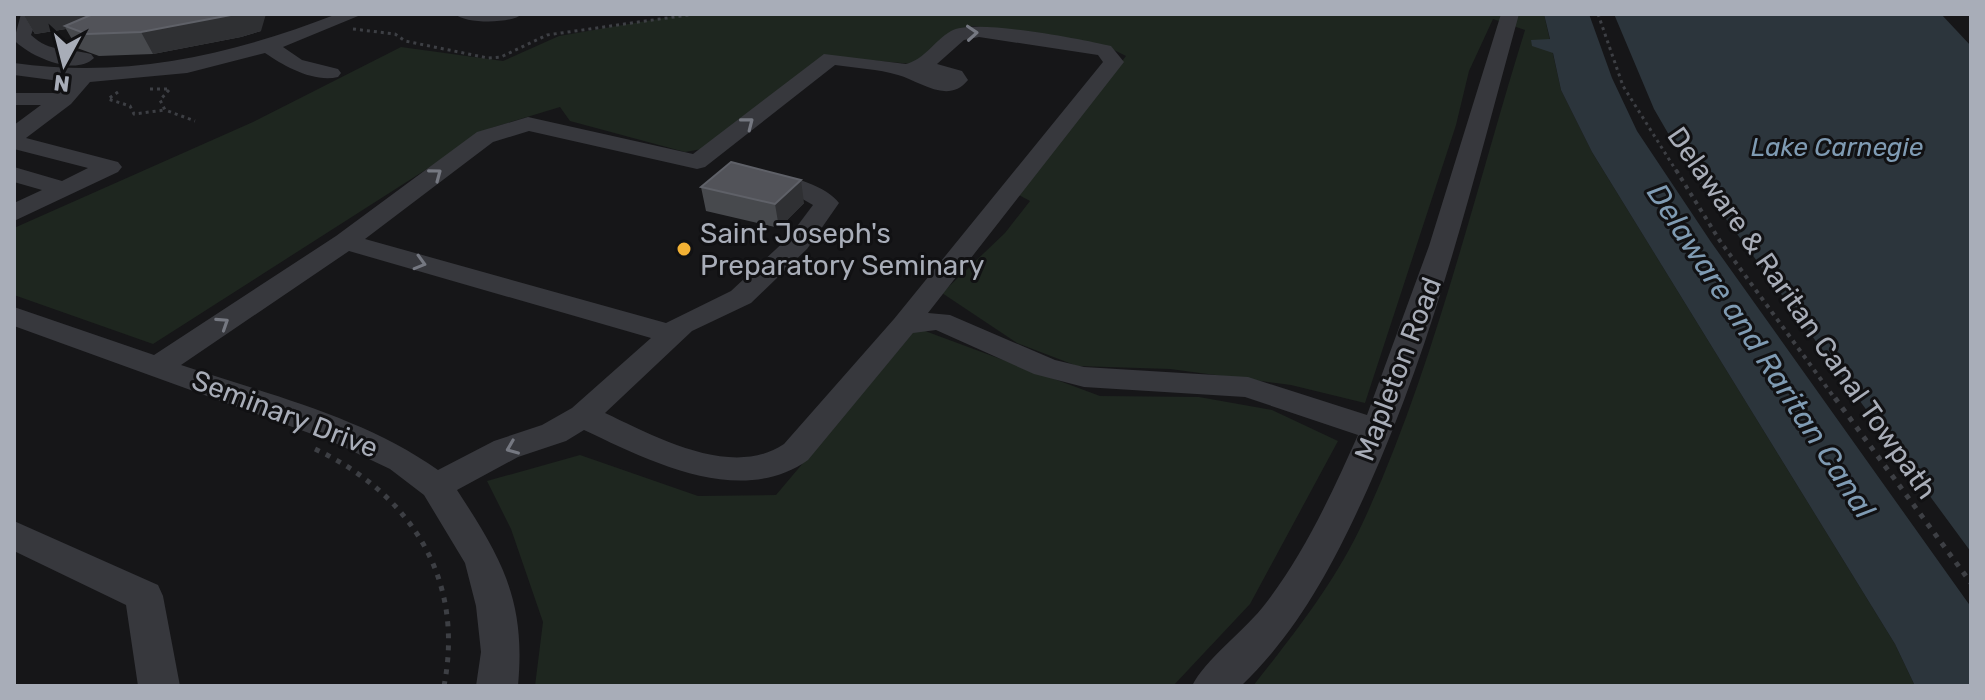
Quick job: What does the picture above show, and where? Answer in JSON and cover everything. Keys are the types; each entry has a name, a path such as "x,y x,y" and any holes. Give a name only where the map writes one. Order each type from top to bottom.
{"street":[{"path":"464,14 513,14"},
{"name":"Mapleton Road","path":"1213,686 1272,628 1306,578 1378,430 1406,359 1450,225 1510,14"},
{"path":"29,16 21,36 29,47 51,57"},
{"path":"15,70 84,77 193,65 270,47 334,17"},
{"path":"15,70 51,57 114,59 197,51 334,17"},
{"path":"583,416 624,436 710,463 750,470 780,464 796,452 904,325 1114,62 1104,50 979,31 958,35 914,68 831,58 697,162"},
{"path":"270,47 295,64 331,73"},
{"path":"14,139 63,99 84,77"},
{"path":"14,99 63,99"},
{"path":"158,366 345,242 485,137 528,124 697,162 808,192 827,203 798,243 741,297 671,334 583,416 554,433 506,449 436,486"},
{"path":"14,139 110,167 14,213"},
{"path":"14,174 65,189"},
{"path":"345,242 671,334"},
{"name":"Seminary Drive","path":"14,316 343,433 402,461 436,486 483,561 495,606 501,652 497,686"},
{"path":"904,325 940,321 1045,367 1084,377 1248,387 1378,430"},
{"path":"14,535 144,596 159,686"}],"path":[{"path":"334,17 395,34 405,41 488,58 510,54 547,35 695,14"},
{"name":"Delaware & Raritan Canal Towpath","path":"1598,14 1623,86 1720,241 1971,583"},
{"path":"177,85 160,100 165,110 175,117 195,121"},
{"path":"145,87 169,89"},
{"path":"121,91 108,99 130,106 134,114 165,110"},
{"path":"312,448 337,459 396,504 432,558 449,624 444,686"}],"shaded area":[{"path":"687,14 1544,14 1561,90 1592,152 1895,644 1915,686 1253,686 1313,606 1353,543 1412,402 1525,30 1493,19 1469,71 1456,125 1365,403 1291,385 1170,369 1077,366 1017,343 942,293 1005,233 1030,201 1017,194 1126,56 1114,50 974,26 955,30 913,64 833,57 702,149 685,152 570,121 560,107 491,128 153,344 14,295 14,228 253,122 401,47 503,61 559,36"},
{"path":"917,328 1100,396 1199,397 1272,410 1338,441 1250,604 1173,686 535,686 543,622 511,529 487,481 580,455 698,496 776,495"}],"water":[{"name":"Delaware and Raritan Canal","path":"1544,14 1589,14 1612,78 1637,131 1711,242 1971,607 1971,686 1915,686 1895,644 1592,152 1561,90 1553,53 1532,46 1531,40 1550,39"},
{"name":"Lake Carnegie","path":"1614,14 1941,14 1971,46 1971,552 1687,166 1654,109"}],"building":[{"path":"93,14 236,14 141,32 87,34 65,26"},
{"path":"731,162 801,180 775,204 701,187"}],"place":[{"name":"Saint Joseph's Preparatory Seminary","path":"684,249"}]}
